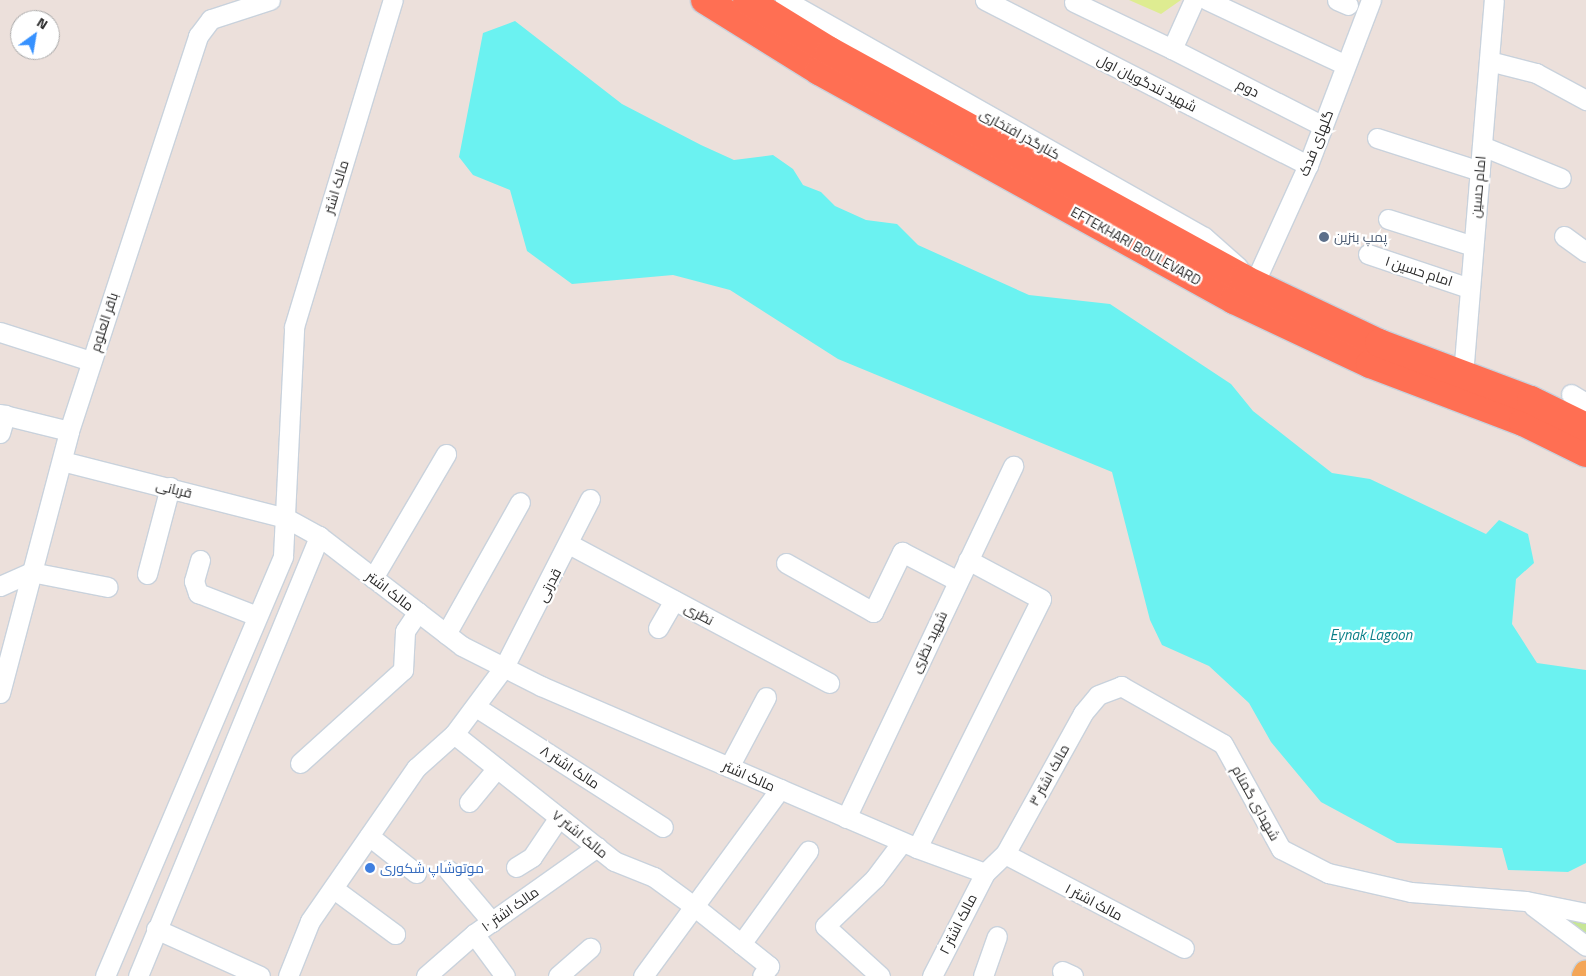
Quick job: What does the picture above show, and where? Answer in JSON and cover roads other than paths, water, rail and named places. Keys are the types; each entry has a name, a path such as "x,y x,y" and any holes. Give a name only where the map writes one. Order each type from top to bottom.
{"highway":[{"name":"EFTEKHARI BOULEVARD","path":"705,0 819,71 1234,300 1370,364 1523,422 1586,453"},
{"name":"EFTEKHARI BOULEVARD","path":"747,0 830,52 1249,282 1379,344 1463,375 1586,428"}],"street":[{"name":"باقر العلوم","path":"0,693 4,667 69,431 198,36 211,19 270,0"},
{"name":"مالک اشتر","path":"393,0 294,327 286,518 319,536 446,634 504,667 780,790 909,845 985,873"},
{"name":"کنارگذر افتخاری","path":"785,0 1204,237 1237,263 1249,282"},
{"name":"شهید تندگویان اول","path":"985,0 1308,165"},
{"path":"1172,50 1194,0"},
{"path":"1208,0 1346,65"},
{"name":"گلهای فدک","path":"1249,282 1308,165 1371,0"},
{"name":"امام حسین","path":"1463,375 1494,0"},
{"name":"دوم","path":"1074,2 1323,126"},
{"path":"1489,61 1536,73 1586,100"},
{"path":"1378,138 1480,171"},
{"path":"1482,146 1561,178"},
{"path":"1388,219 1473,246"},
{"path":"1564,236 1586,252"},
{"name":"امام حسین ۱","path":"1368,254 1469,288"},
{"path":"0,332 91,361"},
{"path":"2,420 69,431"},
{"path":"373,578 446,454"},
{"name":"قربانی","path":"62,462 170,487 286,518"},
{"name":"شهید نظری","path":"846,818 1013,466"},
{"path":"147,574 170,487"},
{"name":"قدرتی","path":"504,667 570,544 590,499"},
{"path":"446,634 520,502"},
{"path":"105,976 283,556 286,518"},
{"path":"138,976 319,536"},
{"name":"نظری","path":"570,544 830,683"},
{"path":"786,563 873,612 902,552 958,581"},
{"path":"200,560 194,581 198,593 257,616"},
{"path":"880,976 825,926 909,845 1041,599 968,560"},
{"path":"0,586 31,572 108,587"},
{"path":"658,628 674,600"},
{"path":"300,763 403,670 405,630 418,612"},
{"path":"288,976 310,922 416,768 454,734 476,708 504,667"},
{"name":"مالک اشتر ۳","path":"985,873 1005,854 1083,713 1098,695 1121,686"},
{"name":"شهدای گمنام","path":"1121,686 1223,744 1281,849 1328,873 1411,892 1526,901 1586,913"},
{"path":"729,766 766,697"},
{"name":"مالک اشتر ۸","path":"476,708 663,827"},
{"name":"مالک اشتر ۷","path":"454,734 614,861 654,876 694,907 769,966 762,976"},
{"path":"469,802 497,768"},
{"path":"643,976 780,790"},
{"path":"516,867 532,857 559,817"},
{"path":"369,836 416,874"},
{"path":"162,838 190,852"},
{"name":"مالک اشتر ۱۰","path":"426,976 474,934 597,847"},
{"path":"741,944 808,851"},
{"name":"مالک اشتر ۱","path":"1005,854 1184,948"},
{"path":"448,870 492,922"},
{"name":"مالک اشتر ۲","path":"932,976 985,873"},
{"path":"334,889 395,934"},
{"path":"1526,901 1586,946"},
{"path":"156,929 260,976"},
{"path":"474,934 505,976"},
{"path":"983,976 998,936"},
{"path":"558,976 590,948"}],"water":[{"name":"Eynak Lagoon","path":"515,21 622,104 701,145 734,160 773,155 793,169 803,185 821,192 835,206 866,220 897,224 918,245 1029,295 1110,304 1231,384 1253,411 1332,473 1370,479 1486,534 1499,520 1528,534 1534,563 1516,579 1512,624 1537,663 1586,670 1586,863 1568,872 1508,870 1502,848 1397,843 1321,802 1271,742 1249,703 1209,666 1162,645 1150,620 1112,472 838,359 730,290 673,275 572,284 527,251 510,190 473,175 459,157 483,33"}],"place":[{"name":"پمپ بنزین","path":"1324,237"},
{"name":"موتوشاپ شکوری","path":"370,868"}]}
